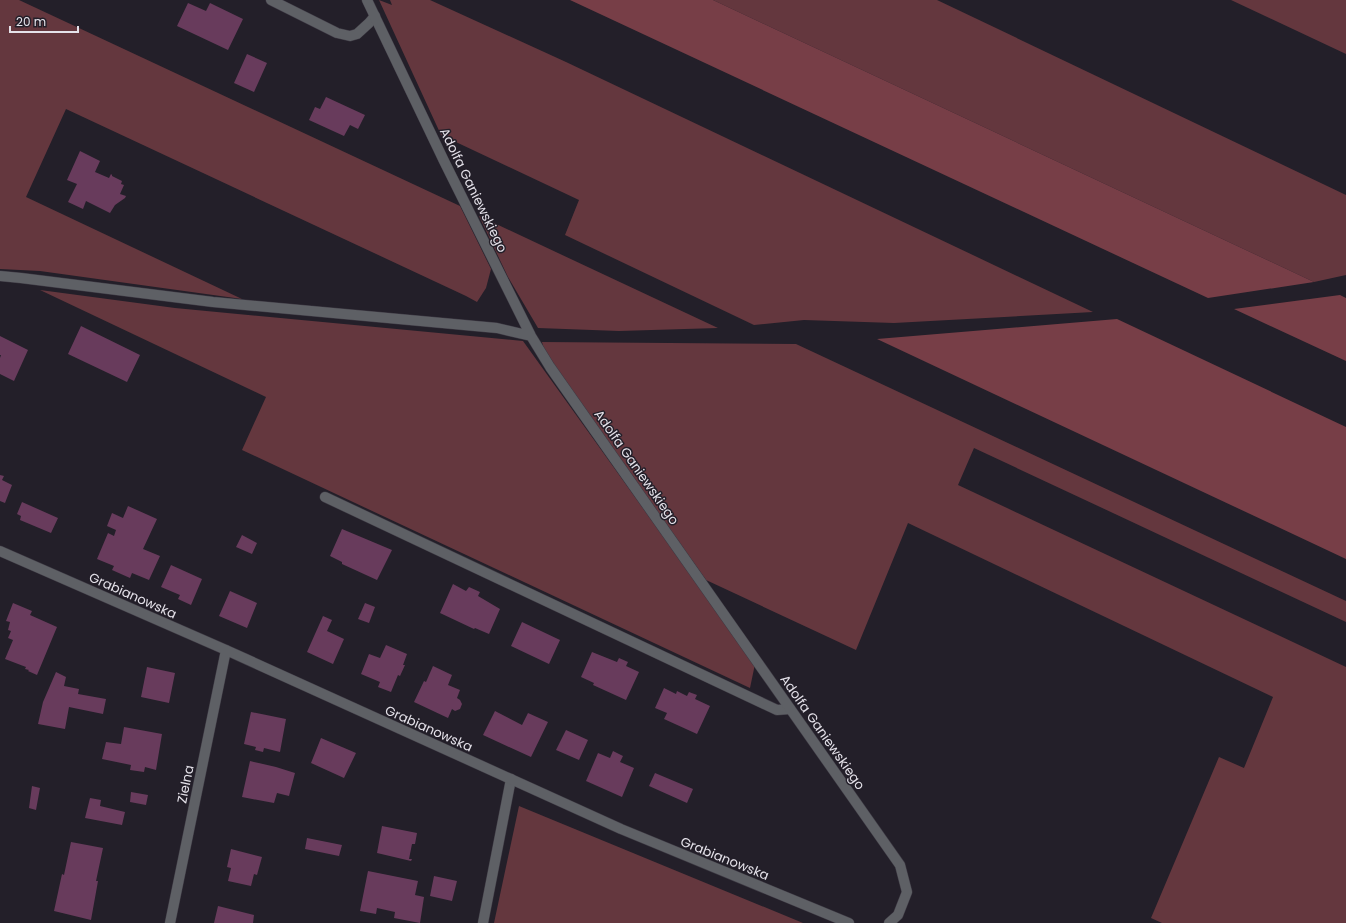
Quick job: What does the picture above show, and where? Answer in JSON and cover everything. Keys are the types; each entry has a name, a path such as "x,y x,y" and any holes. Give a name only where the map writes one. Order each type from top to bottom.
{"street":[{"path":"271,0 337,33 350,36 357,34 369,24 375,16"},
{"name":"Adolfa Ganiewskiego","path":"367,0 444,161 531,336 550,367 900,865 907,892 898,915 889,923"},
{"path":"0,276 213,302 497,328 531,336"},
{"path":"325,497 777,710 790,709"},
{"name":"Grabianowska","path":"0,551 226,650 621,829 849,923"},
{"name":"Zielna","path":"170,923 226,650"},
{"path":"483,923 511,779"}],"shaded area":[{"path":"0,0 19,0 460,206 491,269 486,288 477,302 66,109 26,197 242,299 40,271 0,269"},
{"path":"379,0 392,5 390,0 430,0 566,62 1093,312 894,323 804,320 754,325 565,235 579,200 441,135"},
{"path":"570,0 713,0 1314,282 1208,298"},
{"path":"713,0 937,0 1346,195 1346,275 1314,282"},
{"path":"1231,0 1346,0 1346,54"},
{"path":"479,216 718,328 619,331 538,328 508,277"},
{"path":"40,290 175,308 523,341 755,664 750,688 242,450 266,397"},
{"path":"1340,295 1346,298 1346,361 1234,309"},
{"path":"1117,319 1346,427 1346,559 877,339"},
{"path":"542,342 796,344 1346,601 1346,622 974,448 958,485 1346,667 1346,923 1162,923 1151,918 1219,757 1244,768 1273,697 908,523 856,650 706,580 546,356"},
{"path":"519,806 803,923 494,923"}],"building":[{"path":"188,3 206,11 210,3 243,19 228,50 177,26"},
{"path":"247,54 267,63 254,92 234,83"},
{"path":"326,97 365,115 358,129 350,125 344,136 309,120 315,107 320,109"},
{"path":"80,151 100,161 95,172 109,178 111,174 122,181 121,184 124,185 120,194 126,196 125,198 115,205 110,213 86,201 83,209 68,202 77,184 67,180"},
{"path":"81,326 140,355 127,382 68,354"},
{"path":"0,336 28,350 14,381 0,374"},
{"path":"0,475 4,476 2,480 12,485 5,503 0,501"},
{"path":"22,502 58,518 51,533 20,520 21,516 17,514"},
{"path":"128,506 157,519 143,549 160,556 149,580 132,573 130,578 112,570 114,566 97,559 108,533 114,536 116,530 107,526 112,513 123,518"},
{"path":"342,529 392,550 377,580 342,564 342,562 330,556"},
{"path":"242,535 257,543 252,554 236,547"},
{"path":"171,565 202,579 191,605 178,599 180,595 161,587"},
{"path":"453,584 466,591 469,587 480,592 478,596 500,609 489,634 475,628 474,629 440,613"},
{"path":"230,591 257,603 247,628 219,616"},
{"path":"13,603 32,611 30,615 57,627 37,675 25,669 26,667 5,659 13,640 8,638 11,631 8,630 10,622 6,621"},
{"path":"365,603 375,607 369,623 358,619"},
{"path":"323,616 332,620 327,631 344,639 333,664 307,652"},
{"path":"522,622 560,640 549,664 511,646"},
{"path":"386,645 407,654 403,665 405,665 400,676 398,675 391,692 378,687 380,682 361,674 369,654 380,658"},
{"path":"592,652 617,662 619,658 628,662 626,666 639,672 626,700 593,685 594,683 581,677"},
{"path":"433,666 452,675 448,685 460,690 457,698 462,704 460,709 455,711 452,709 448,718 414,702 424,681 426,682"},
{"path":"147,667 175,673 169,703 141,697"},
{"path":"56,672 66,677 64,686 79,689 78,694 106,699 103,714 69,707 65,729 38,724 43,702"},
{"path":"664,688 676,694 677,691 687,696 689,692 697,695 695,699 710,706 697,734 664,719 667,713 655,708"},
{"path":"495,711 522,725 528,713 548,722 531,757 483,735"},
{"path":"251,712 286,719 280,752 264,748 263,752 255,750 256,747 244,744"},
{"path":"124,727 162,734 156,770 145,767 144,772 130,770 131,765 102,759 106,742 121,744"},
{"path":"566,730 588,740 579,760 556,750"},
{"path":"321,738 356,753 344,778 311,763"},
{"path":"613,751 623,756 620,762 634,768 622,797 586,781 598,753 610,758"},
{"path":"250,761 295,773 289,796 277,793 274,803 242,797"},
{"path":"655,773 693,789 687,803 649,786"},
{"path":"32,786 40,788 36,810 29,808"},
{"path":"131,792 148,795 146,805 130,802"},
{"path":"90,798 101,800 100,806 125,812 122,825 85,818"},
{"path":"382,826 417,833 415,844 412,844 409,859 412,859 411,861 377,853"},
{"path":"307,838 342,845 339,856 305,849"},
{"path":"71,842 103,848 96,881 98,881 91,920 54,911"},
{"path":"231,849 262,857 257,875 254,874 251,886 228,881 231,868 227,867"},
{"path":"368,871 418,881 415,895 424,897 420,923 394,918 395,912 377,908 376,914 360,911"},
{"path":"434,876 457,881 452,901 430,896"},
{"path":"218,906 254,915 253,923 214,923"}]}
